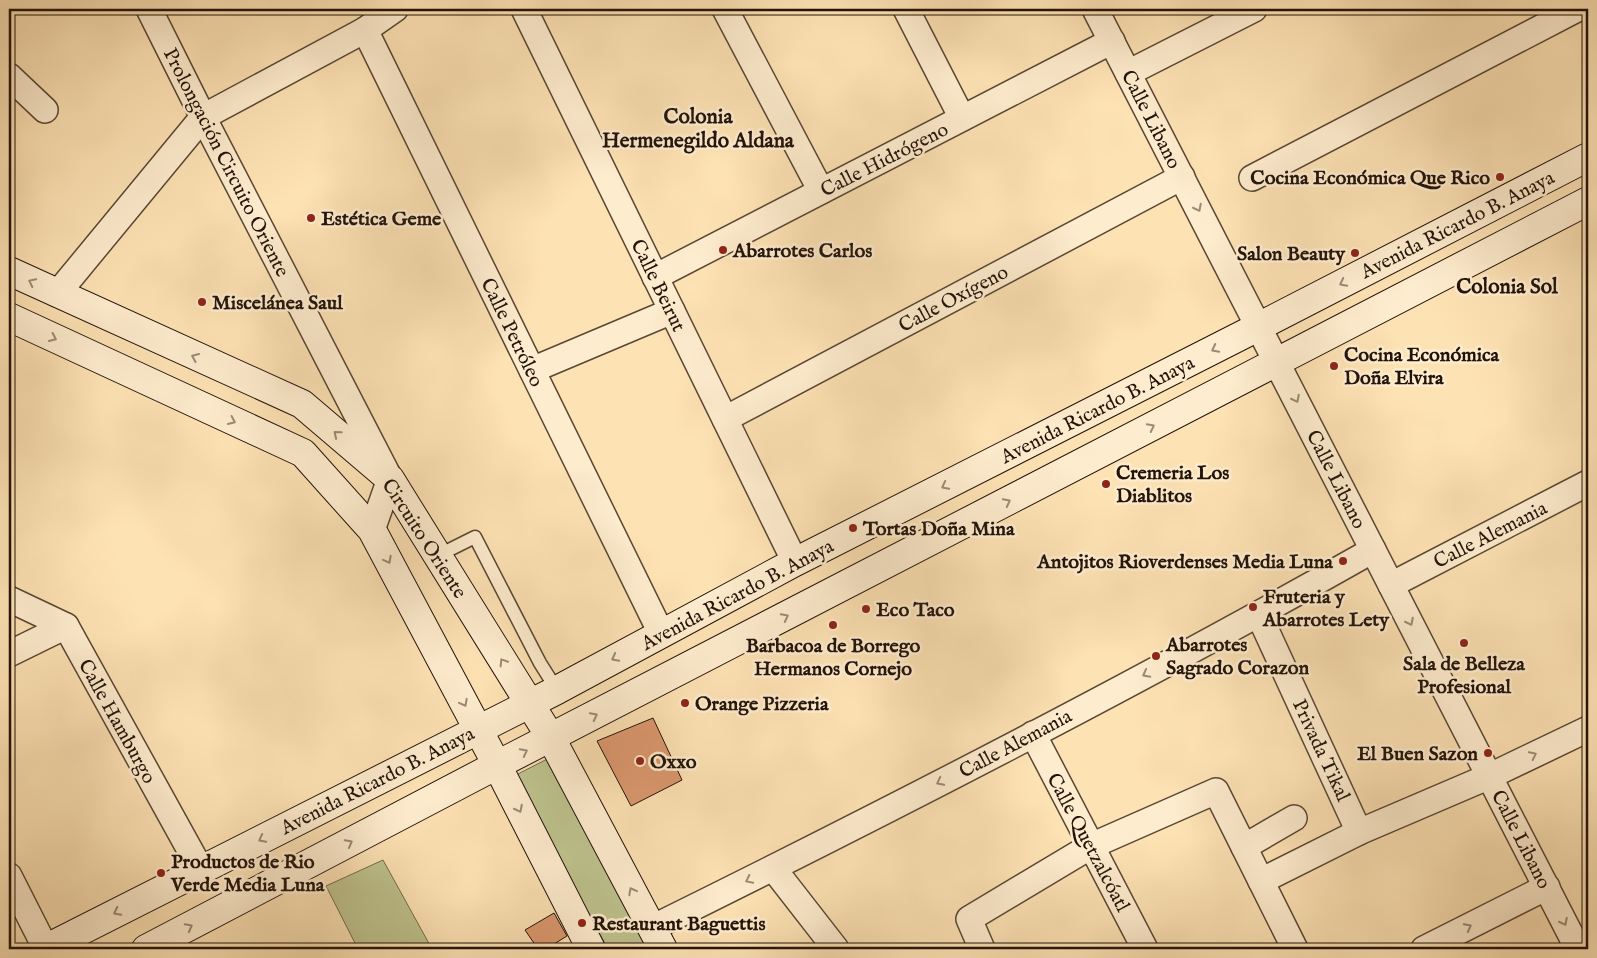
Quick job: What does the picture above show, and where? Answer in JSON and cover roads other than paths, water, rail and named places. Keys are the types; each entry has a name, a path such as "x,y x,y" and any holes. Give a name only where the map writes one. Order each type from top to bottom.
{"main road":[{"name":"Avenida Ricardo B. Anaya","path":"46,949 556,690 795,562 1588,157"},
{"name":"Avenida Ricardo B. Anaya","path":"146,949 497,765 1588,201"},
{"name":"Circuito Oriente","path":"9,271 56,294 302,404 390,478 551,738 658,939"},
{"name":"Circuito Oriente","path":"9,317 304,453 372,530 497,765 591,949"},
{"path":"202,406 220,368"}],"street":[{"name":"Prolongación Circuito Oriente","path":"149,9 203,118 390,478"},
{"path":"56,294 203,118 365,30 395,9"},
{"name":"Calle Beirut","path":"524,9 795,562"},
{"path":"725,9 821,191"},
{"path":"906,9 962,118"},
{"name":"Calle Libano","path":"1096,9 1578,949"},
{"path":"1128,73 1254,9"},
{"path":"1252,178 1577,9"},
{"name":"Calle Petróleo","path":"365,30 661,633"},
{"name":"Calle Hidrógeno","path":"655,277 1112,41"},
{"path":"9,76 45,110"},
{"name":"Calle Oxígeno","path":"725,418 1182,177"},
{"path":"532,370 672,311"},
{"path":"372,530 390,478"},
{"name":"Calle Alemania","path":"1391,585 1588,483"},
{"name":"Calle Alemania","path":"658,939 774,868 1259,615 1373,550"},
{"path":"9,599 66,626"},
{"name":"Privada Tikal","path":"1259,615 1359,832"},
{"path":"9,654 66,626"},
{"name":"Calle Hamburgo","path":"66,626 201,870"},
{"path":"1261,881 1359,832 1490,776 1588,729"},
{"name":"Calle Quetzalcóatl","path":"1033,734 1145,949"},
{"path":"982,949 969,919 1092,846 1216,791 1295,949"},
{"path":"1244,847 1294,818"},
{"path":"774,868 836,949"},
{"path":"9,876 46,949"},
{"path":"1424,949 1547,888"}],"lane":[{"path":"437,556 474,536 556,690"}],"place":[{"name":"Cocina Económica Que Rico","path":"1500,177"},
{"name":"Estética Geme","path":"311,218"},
{"name":"Abarrotes Carlos","path":"723,250"},
{"name":"Salon Beauty","path":"1355,253"},
{"name":"Miscelánea Saul","path":"202,302"},
{"name":"Cocina Económica Doña Elvira","path":"1334,366"},
{"name":"Cremeria Los Diablitos","path":"1106,484"},
{"name":"Tortas Doña Mina","path":"853,528"},
{"name":"Antojitos Rioverdenses Media Luna","path":"1343,561"},
{"name":"Fruteria y Abarrotes Lety","path":"1253,607"},
{"name":"Eco Taco","path":"866,609"},
{"name":"Barbacoa de Borrego Hermanos Cornejo","path":"833,625"},
{"name":"Sala de Belleza Profesional","path":"1464,643"},
{"name":"Abarrotes Sagrado Corazon","path":"1156,656"},
{"name":"Orange Pizzeria","path":"685,703"},
{"name":"El Buen Sazon","path":"1488,753"},
{"name":"Oxxo","path":"640,761"},
{"name":"Productos de Rio Verde Media Luna","path":"161,873"},
{"name":"Restaurant Baguettis","path":"582,923"}],"district":[{"name":"Colonia Hermenegildo Aldana","path":"698,128"},
{"name":"Colonia Sol","path":"1507,286"}]}
